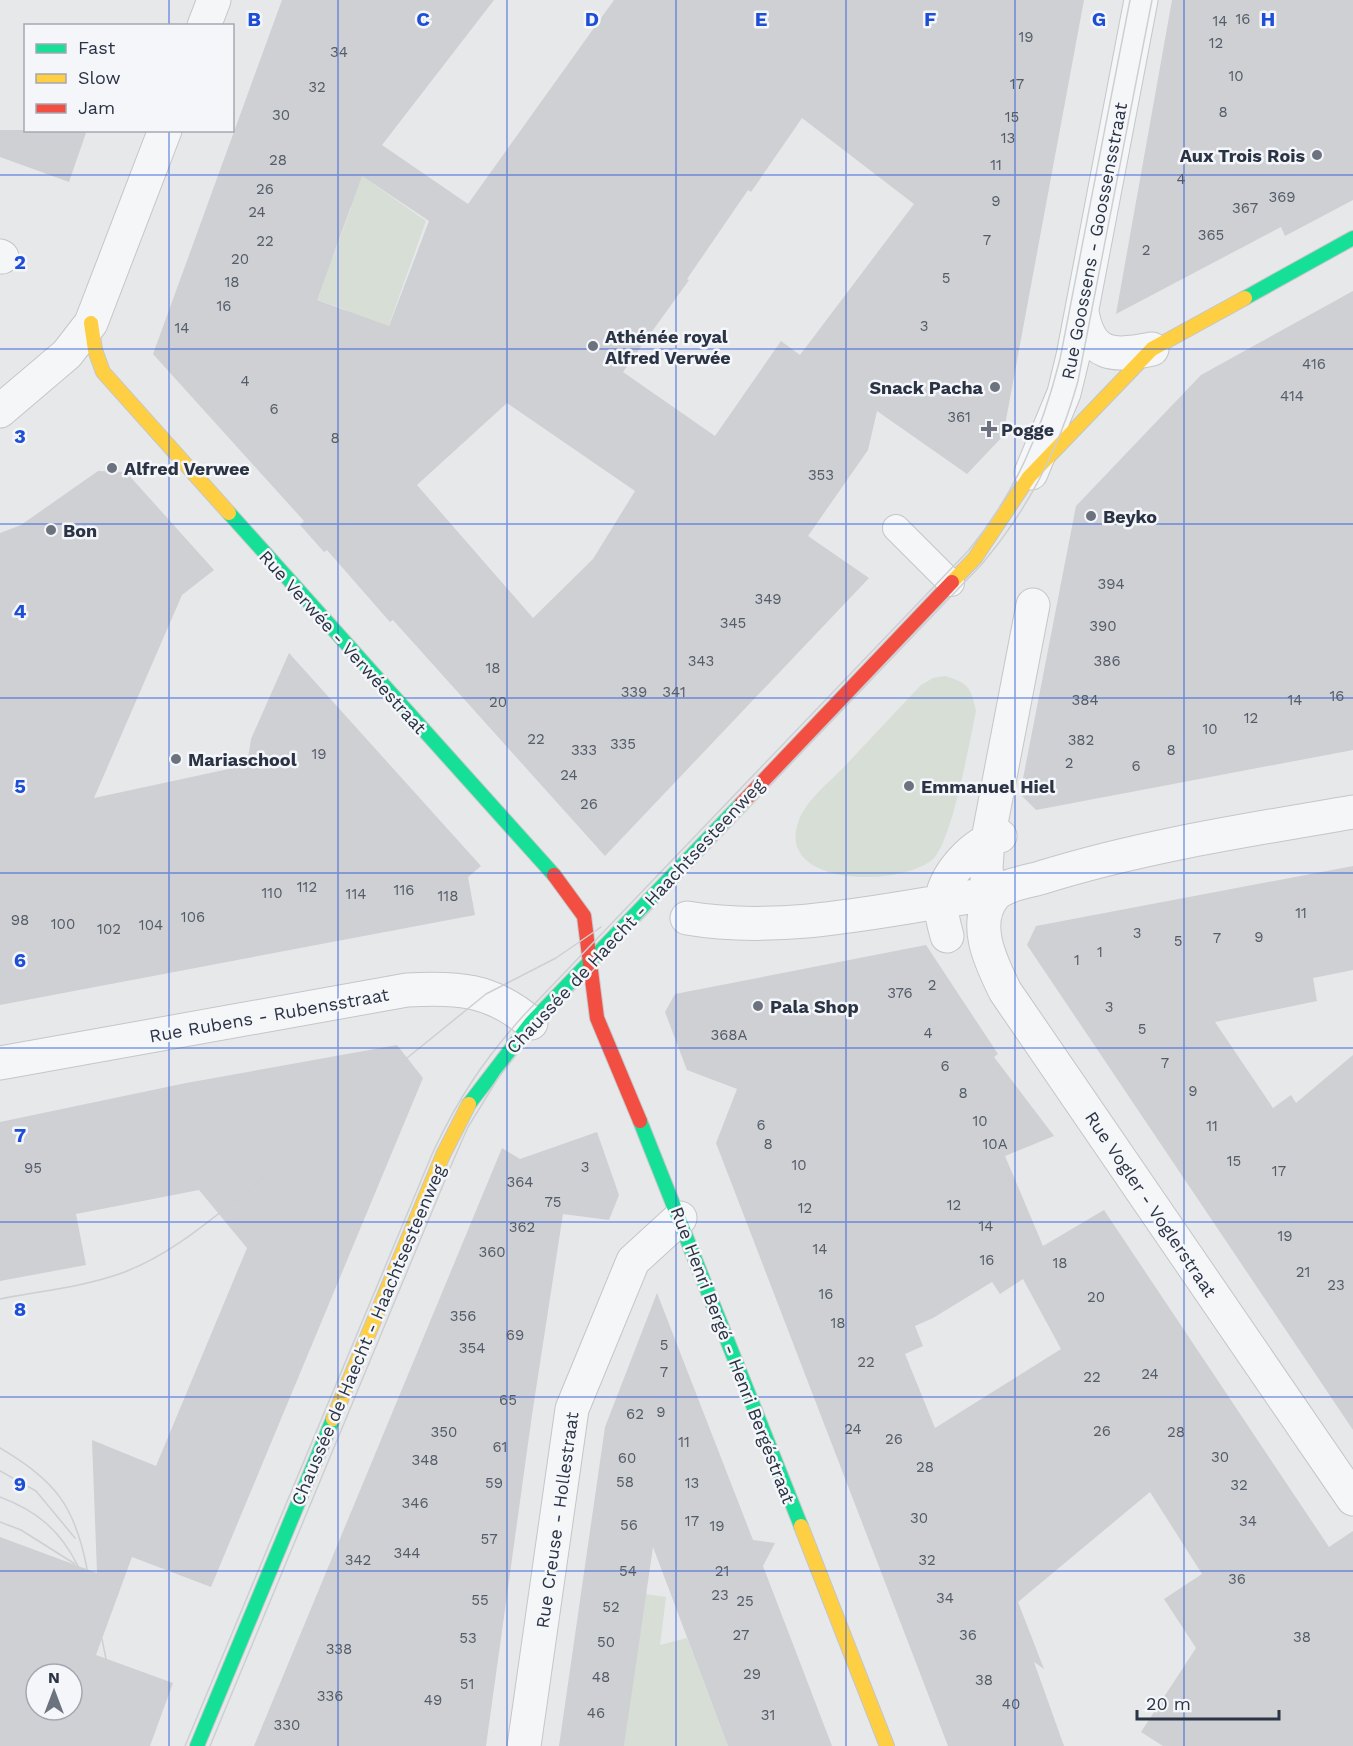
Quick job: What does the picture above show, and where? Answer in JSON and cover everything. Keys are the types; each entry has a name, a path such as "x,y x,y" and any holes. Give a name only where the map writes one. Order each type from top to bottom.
{"street":[{"path":"205,24 213,0"},
{"name":"Rue Goossens - Goossensstraat","path":"1029,477 1064,393 1082,312 1141,0"},
{"path":"0,411 66,354 91,323 164,132"},
{"name":"Chaussée de Haecht - Haachtsesteenweg","path":"197,1746 448,1144 478,1089 499,1060 531,1023 975,558 1029,477 1152,349 1353,238"},
{"name":"Chaussée de Haecht - Haachtsesteenweg","path":"1082,312 1088,335 1096,347 1113,354 1152,349"},
{"name":"Rue Verwée - Verwéestraat","path":"91,323 95,350 103,372 562,884 584,916 590,961"},
{"path":"991,895 986,868 995,837 1033,605"},
{"path":"687,918 750,923 823,918 991,895 1133,851 1353,812"},
{"path":"947,936 942,918 941,901 954,871 995,837"},
{"name":"Rue Vogler - Voglerstraat","path":"991,895 984,916 985,937 992,964 1005,991 1353,1499"},
{"name":"Rue Henri Bergé - Henri Bergéstraat","path":"590,961 597,1018 680,1218 887,1746"},
{"name":"Rue Rubens - Rubensstraat","path":"0,1062 408,990 436,988 486,994 531,1023"},
{"name":"Rue Creuse - Hollestraat","path":"524,1746 572,1409 633,1261 680,1218"}],"lane":[{"path":"896,528 951,583"}],"shaded area":[{"path":"352,169 426,221 386,333 344,309 312,298 334,254 351,208 341,204"},
{"path":"945,676 967,687 976,711 953,812 940,849 933,859 917,868 894,875 869,877 844,876 821,869 804,858 796,842 799,820 807,806 921,685 933,678"},
{"path":"645,1594 666,1597 660,1645 687,1638 728,1746 624,1746"}],"building":[{"path":"282,0 494,0 382,145 468,204 614,0 1084,0 1003,436 967,474 877,411 868,450 808,536 869,578 605,856 393,620 390,622 327,550 324,552 300,525 304,521 153,354","holes":["802,118 914,204 800,355 781,341 715,436 623,372 689,280 687,279 748,190 751,192","362,176 429,221 389,326 317,300","507,403 635,491 593,559 533,618 417,485"]},
{"path":"1172,0 1353,0 1353,200 1285,236 1281,227 1116,314"},
{"path":"0,130 86,132 69,182 0,157"},
{"path":"1353,291 1353,750 1036,810 1020,794 1076,506 1201,375"},
{"path":"98,471 126,472 214,570 182,595 94,798 247,765 251,739 289,653 481,866 468,877 475,915 0,1005 0,533 21,525"},
{"path":"1353,866 1353,970 1313,978 1317,1001 1215,1022 1273,1108 1291,1095 1296,1103 1353,1055 1353,1430 1027,945 1036,926"},
{"path":"926,945 998,1054 994,1057 1054,1136 1005,1156 1043,1246 1104,1210 1329,1547 1353,1531 1353,1746 1163,1746 1141,1732 1196,1648 1164,1599 1202,1574 1150,1492 1018,1602 1044,1669 1034,1662 1064,1746 948,1746 716,1143 737,1089 687,1070 665,1012 675,994","holes":["1023,1279 1061,1349 935,1428 905,1354 923,1346 915,1326 933,1318 992,1282 1000,1294"]},
{"path":"397,1045 423,1078 211,1587 132,1557 96,1655 173,1683 150,1746 0,1746 0,1537 97,1573 92,1440 156,1466 247,1248 199,1190 76,1214 86,1265 0,1281 0,1122 186,1083"},
{"path":"597,1132 619,1195 609,1220 563,1214 532,1415 486,1746 254,1746 502,1148 520,1159"},
{"path":"657,1293 753,1540 775,1543 763,1566 832,1746 728,1746 653,1547 624,1746 559,1746 605,1427"}],"tram line":[{"path":"185,1746 433,1152 452,1114 473,1080 523,1016 968,551 1000,507 1013,484 1045,411 1060,359 1130,0"},
{"path":"210,1746 453,1161 468,1127 500,1075 535,1031 981,565 1013,523 1040,479 1061,431 1078,381 1152,0"},
{"path":"407,1058 486,994 556,958 601,927"},
{"path":"0,1299 92,1282 142,1265 196,1231 264,1178"},
{"path":"0,1448 35,1472 60,1497 76,1528 87,1569"},
{"path":"0,1471 36,1491 75,1538"},
{"path":"0,1497 36,1515 46,1523 63,1542 78,1566"},
{"path":"0,1522 21,1530 75,1564"},
{"path":"102,1639 106,1659"}],"traffic: fast":[{"path":"1245,298 1353,238"},
{"path":"229,513 554,875"},
{"path":"469,1104 531,1023 741,804"},
{"path":"640,1121 801,1526"},
{"path":"197,1746 333,1419"}],"traffic: slow":[{"path":"952,582 975,558 1029,477 1152,349 1245,298"},
{"path":"91,323 95,350 103,372 229,513"},
{"path":"333,1419 443,1155 469,1104"},
{"path":"801,1526 887,1746"}],"traffic: jam":[{"path":"741,804 952,582"},
{"path":"554,875 584,916 597,1018 640,1121"}],"place":[{"name":"Aux Trois Rois","path":"1317,155"},
{"name":"Athénée royal Alfred Verwée","path":"593,346"},
{"name":"Snack Pacha","path":"995,387"},
{"name":"Pogge","path":"989,429"},
{"name":"Alfred Verwee","path":"112,468"},
{"name":"Beyko","path":"1091,516"},
{"name":"Bon","path":"51,530"},
{"name":"Mariaschool","path":"176,759"},
{"name":"Emmanuel Hiel","path":"909,786"},
{"name":"Pala Shop","path":"758,1006"}]}
